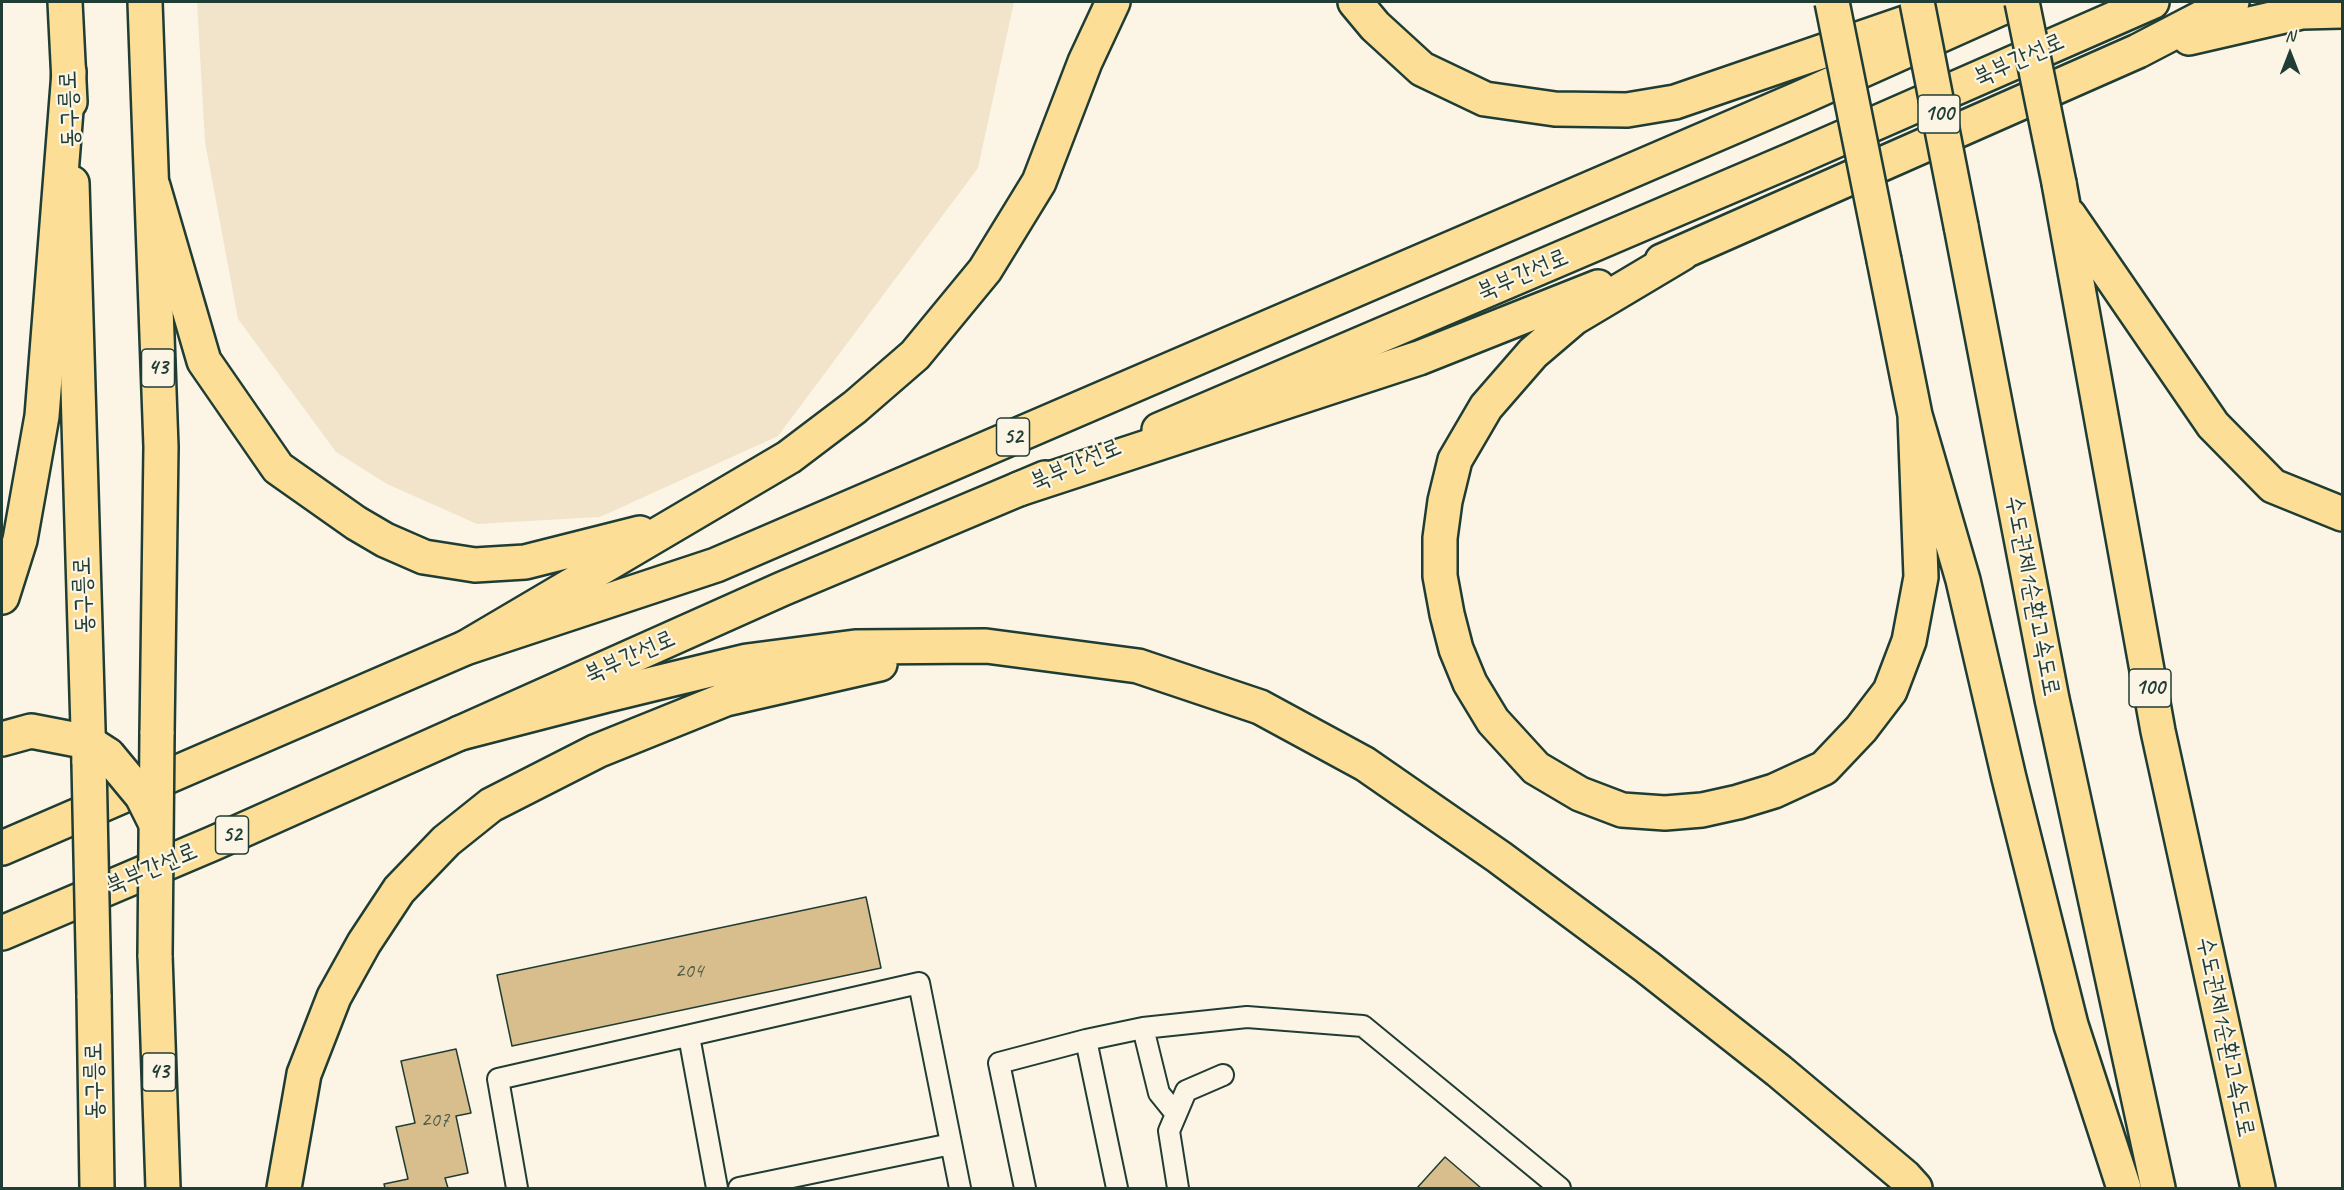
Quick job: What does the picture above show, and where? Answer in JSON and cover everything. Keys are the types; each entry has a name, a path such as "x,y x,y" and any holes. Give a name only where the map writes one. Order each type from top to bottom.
{"main road":[{"name":"동구릉로","path":"65,2 95,753 94,995 97,1188"},
{"name":"43","path":"145,2 161,447 155,955 164,1188"},
{"path":"1085,62 1096,2"},
{"path":"465,648 789,457 855,407 915,355 985,270 1039,182 1085,62 1113,2"},
{"path":"1355,2 1375,26 1422,69 1485,99 1555,109 1628,110 1675,102 1966,2"},
{"path":"1832,2 1915,415 1963,580 2006,766 2071,1025 2124,1188"},
{"name":"수도권제1순환고속도로","path":"1917,2 2052,699 2118,1013 2158,1188"},
{"name":"52","path":"2,848 465,648 716,565 1798,99 2015,2"},
{"name":"수도권제1순환고속도로","path":"2022,2 2061,194 2158,731 2258,1188"},
{"name":"북부간선로","path":"2,933 214,843 782,589 1785,163 2152,2"},
{"path":"1019,489 1419,358 1683,253 2138,51 2232,2"},
{"path":"2138,51 2302,12 2343,11"},
{"path":"2,597 20,540 42,416 69,72"},
{"path":"153,186 204,361 278,468 356,523 385,540 424,557 475,565 525,562 676,524"},
{"path":"2061,194 2213,425 2273,486 2343,514"},
{"path":"1683,253 1574,318 1533,352 1486,407 1455,460 1445,501 1440,538 1440,576 1456,649 1470,683 1493,721 1536,768 1580,794 1622,810 1665,813 1702,810 1738,802 1774,791 1824,768 1861,729 1890,691 1910,641 1921,577 1915,415"},
{"path":"460,733 607,694 747,662 855,647 986,646 1138,666 1260,707 1365,764 1499,857 1647,967 1779,1071 1905,1177 1915,1188"},
{"path":"284,1188 303,1074 339,988 364,943 399,890 447,841 491,805 597,751 726,699 855,668 986,646"},
{"path":"2,739 32,731 95,753 142,796 155,822"}],"lane":[{"path":"517,1188 498,1079 919,983 960,1188"},
{"path":"1025,1188 999,1063 1086,1040 1143,1028 1247,1017 1363,1026 1560,1188"},
{"path":"1143,1028 1159,1093 1176,1114"},
{"path":"689,1036 717,1188"},
{"path":"1086,1040 1117,1188"},
{"path":"1178,1188 1169,1131 1186,1091 1223,1075"},
{"path":"740,1188 951,1144"}],"shaded area":[{"path":"197,2 1014,2 978,168 778,436 600,517 477,524 387,484 336,452 238,319 205,142"}],"building":[{"path":"866,897 881,968 512,1046 497,975"},
{"path":"456,1049 471,1113 456,1116 468,1173 445,1178 448,1188 385,1188 384,1184 408,1179 396,1127 415,1123 401,1061"},
{"path":"1445,1157 1481,1188 1417,1188"}]}
